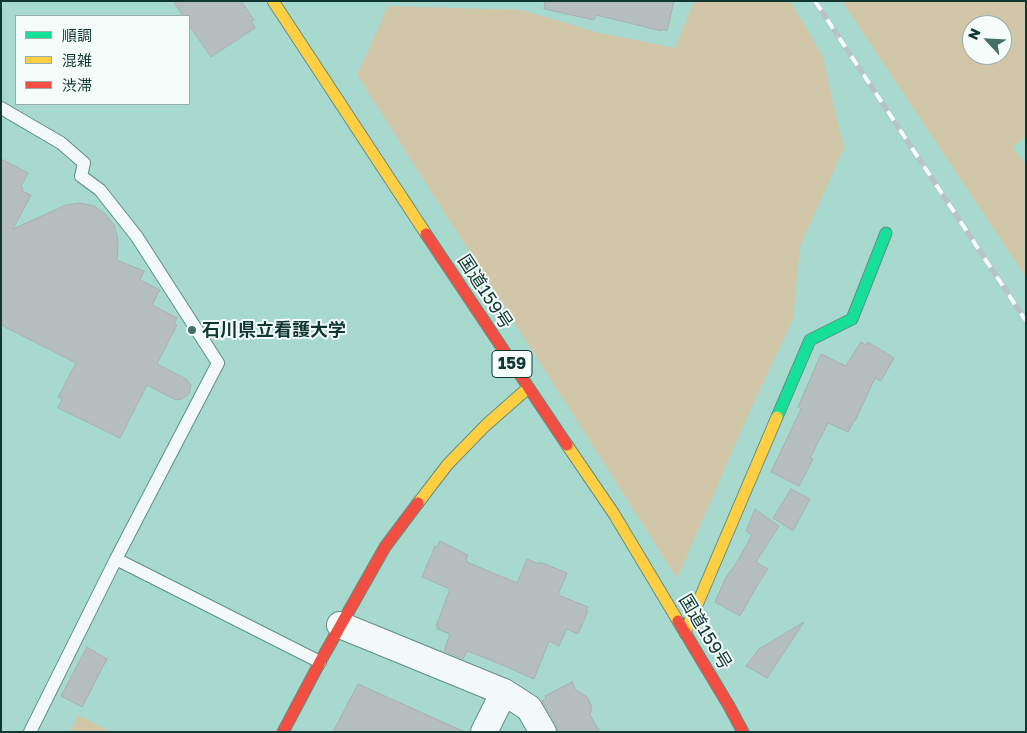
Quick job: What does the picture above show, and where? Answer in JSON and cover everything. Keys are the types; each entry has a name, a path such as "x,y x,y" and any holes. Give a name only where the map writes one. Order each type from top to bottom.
{"main road":[{"name":"国道159号","path":"273,1 528,388 614,514 743,732"},
{"path":"685,633 810,340 852,319 886,233"},
{"path":"283,732 340,625 385,547 448,464 486,424 528,388"}],"street":[{"path":"340,625 504,692 528,708 543,732"},
{"path":"484,732 504,692"}],"lane":[{"path":"1,108 61,143 84,163 81,176 100,190 137,237 218,363 116,558 30,732"},
{"path":"116,558 320,662"}],"shaded area":[{"path":"694,1 790,1 822,55 844,148 800,247 793,319 677,578 357,75 388,6 522,10 596,32 675,48"},
{"path":"842,1 1026,1 1026,137 1012,147 1026,165 1026,277"},
{"path":"78,715 111,732 70,732"}],"building":[{"path":"173,1 241,1 254,20 251,21 255,28 211,57 190,26 190,15 182,15"},
{"path":"545,1 674,1 667,31 662,29 662,31 596,15 594,20 544,9"},
{"path":"1,159 28,173 21,186 23,188 22,191 31,195 13,229 66,205 80,203 94,206 105,214 114,225 118,245 117,260 144,271 140,280 160,290 152,305 177,318 174,324 177,325 157,364 186,379 191,385 189,394 182,399 176,400 147,385 120,438 58,408 62,399 58,397 76,363 1,325"},
{"path":"861,342 866,345 868,342 894,358 881,381 875,378 848,432 828,423 810,458 813,459 799,486 771,472 801,409 798,407 821,354 846,366"},
{"path":"791,489 810,499 793,531 773,518"},
{"path":"755,509 779,526 756,562 768,569 740,616 715,602 725,579 752,535 746,531"},
{"path":"440,541 468,555 467,562 517,583 527,559 567,573 558,595 588,607 586,610 588,611 578,634 567,629 559,646 549,641 534,679 467,651 463,659 444,651 450,634 437,629 438,627 436,626 450,589 422,577 435,546 437,547"},
{"path":"804,622 767,678 746,666 759,649"},
{"path":"87,647 107,659 82,707 61,696"},
{"path":"572,682 576,690 589,700 592,708 590,715 600,732 558,732 556,724 542,701 546,699 545,696"},
{"path":"358,684 465,732 333,732"}],"railway":[{"path":"815,1 1026,321"}],"traffic: fast":[{"path":"777,417 810,340 852,319 886,233"}],"traffic: slow":[{"path":"273,1 426,234"},
{"path":"418,503 448,464 486,425 528,388"},
{"path":"685,633 777,417"},
{"path":"567,445 614,514 678,621"}],"traffic: jam":[{"path":"426,234 567,445"},
{"path":"283,732 385,547 418,503"},
{"path":"678,621 743,732"}],"place":[{"name":"石川県立看護大学","path":"192,330"}]}
